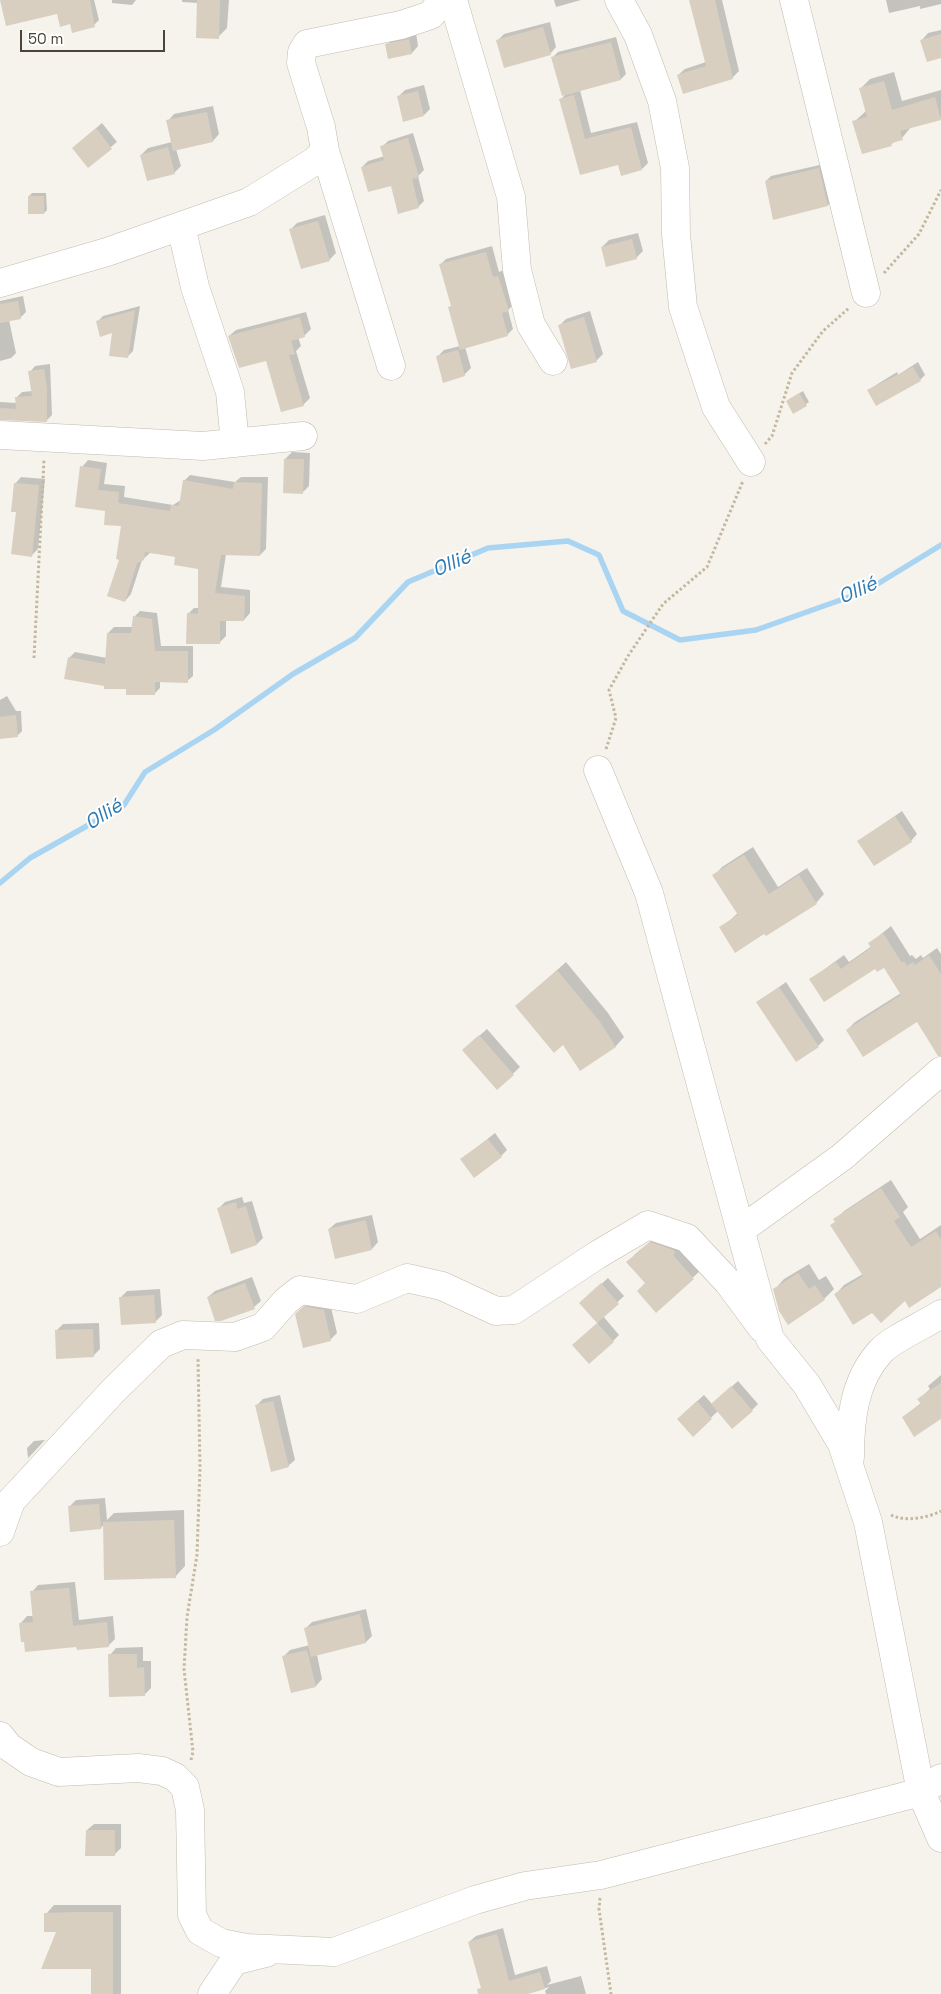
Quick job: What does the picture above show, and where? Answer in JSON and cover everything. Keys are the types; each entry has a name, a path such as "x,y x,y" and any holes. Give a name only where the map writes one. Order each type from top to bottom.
{"street":[{"path":"391,366 325,151 301,63 302,52 306,44 409,22 431,15 442,0"},
{"path":"453,0 511,197 517,270 530,325 553,361"},
{"path":"619,0 638,35 662,101 675,168 676,234 683,307 716,407 751,462"},
{"path":"794,0 866,293"},
{"path":"0,283 107,252 249,202 315,161 325,151"},
{"path":"181,226 195,287 230,392 235,443"},
{"path":"0,435 203,446 303,436"},
{"path":"598,770 649,893 742,1229 770,1339"},
{"path":"742,1229 842,1157 941,1071"},
{"path":"0,1532 11,1501 114,1390 161,1344 183,1335 234,1336 264,1326 286,1301 300,1290 357,1299 407,1278 442,1286 496,1311 514,1310 597,1254 648,1225 687,1238 728,1282 807,1385 842,1444 868,1522 931,1785 941,1838"},
{"path":"850,1468 850,1419 864,1375 882,1350 941,1314"},
{"path":"0,1736 9,1747 31,1762 59,1772 138,1768 162,1770 175,1777 185,1787 190,1810 192,1915 200,1931 221,1943 247,1948 282,1950 334,1952 475,1900 525,1886 602,1875 931,1785"},
{"path":"212,1994 234,1961 282,1950"}],"path":[{"path":"34,658 46,469 42,437"},
{"path":"185,1787 193,1752 184,1669 187,1617 197,1555 200,1468 197,1372 198,1336"},
{"path":"861,1500 897,1518 929,1516 941,1511"},
{"path":"602,1875 599,1909 611,1994"}],"building":[{"path":"0,0 90,0 95,27 72,33 70,24 60,27 57,14 6,26"},
{"path":"197,0 220,0 219,39 196,38"},
{"path":"689,0 715,0 733,79 683,94 677,75 706,66"},
{"path":"543,27 551,55 504,68 496,40"},
{"path":"941,34 941,58 927,62 920,40"},
{"path":"409,39 412,54 388,59 385,44"},
{"path":"611,42 621,80 562,96 551,57"},
{"path":"884,81 892,110 935,97 941,120 900,131 903,140 891,143 892,146 862,154 852,121 867,117 859,88"},
{"path":"418,91 424,116 403,122 397,96"},
{"path":"574,95 585,139 631,127 642,170 621,176 618,165 580,175 559,99"},
{"path":"207,112 213,142 173,151 166,120"},
{"path":"96,128 112,149 88,168 72,148"},
{"path":"408,138 419,177 412,179 419,208 398,214 391,186 368,192 361,167 384,160 380,146"},
{"path":"168,147 175,174 147,181 140,155"},
{"path":"819,168 828,206 773,220 765,181"},
{"path":"28,196 44,196 44,214 28,214"},
{"path":"318,221 330,261 301,269 289,229"},
{"path":"632,239 637,259 606,267 601,247"},
{"path":"486,252 493,277 498,276 509,311 502,313 508,336 460,350 448,307 451,306 439,264"},
{"path":"18,301 21,319 0,323 0,304"},
{"path":"135,310 128,358 109,356 112,333 100,337 96,321"},
{"path":"300,317 305,337 291,341 295,354 289,355 304,406 281,412 266,361 239,368 228,336"},
{"path":"584,317 597,362 571,369 558,325"},
{"path":"458,350 465,376 443,383 436,356"},
{"path":"913,367 921,381 876,406 867,390"},
{"path":"44,369 47,388 47,422 0,420 0,408 16,409 15,397 32,396 28,371"},
{"path":"799,393 807,406 793,414 786,401"},
{"path":"284,459 304,459 303,494 283,493"},
{"path":"80,466 101,469 98,490 119,492 118,503 170,511 171,505 179,506 183,480 233,489 234,482 262,483 260,556 221,555 215,593 245,596 244,621 220,621 220,644 186,644 187,613 198,614 198,569 174,565 175,557 145,552 144,560 137,563 125,602 107,596 119,560 116,559 121,526 104,525 105,511 75,507"},
{"path":"14,483 39,485 32,557 11,554 16,512 11,512"},
{"path":"133,616 152,619 155,651 188,651 188,683 155,682 155,695 126,695 126,689 104,689 104,686 64,679 68,657 105,664 107,633 131,633"},
{"path":"16,715 18,737 0,739 0,717"},
{"path":"895,816 912,842 874,866 857,841"},
{"path":"744,855 769,894 799,875 817,904 735,953 719,927 738,915 712,875"},
{"path":"883,933 902,963 904,961 907,966 913,962 915,965 929,955 941,974 941,1056 938,1056 917,1022 863,1057 846,1030 901,995 884,968 877,972 875,969 824,1002 809,979 836,962 841,969 871,948 868,943"},
{"path":"557,970 600,1022 616,1047 580,1071 563,1045 554,1053 515,1006"},
{"path":"779,987 819,1047 796,1062 756,1002"},
{"path":"479,1035 514,1075 497,1090 462,1050"},
{"path":"488,1139 502,1157 474,1178 460,1159"},
{"path":"881,1188 900,1217 894,1221 911,1247 936,1231 941,1239 941,1287 909,1308 905,1301 881,1323 872,1313 853,1325 834,1294 863,1276 830,1225 835,1222 833,1219"},
{"path":"236,1202 237,1209 246,1206 257,1245 231,1254 217,1208"},
{"path":"366,1220 372,1250 335,1259 328,1229"},
{"path":"650,1242 673,1250 675,1253 673,1255 694,1279 656,1313 637,1291 645,1283 626,1262"},
{"path":"798,1273 809,1289 815,1285 825,1300 788,1325 779,1311 773,1289"},
{"path":"245,1283 255,1309 221,1321 215,1321 207,1297"},
{"path":"601,1283 619,1304 597,1323 579,1303"},
{"path":"154,1295 156,1323 121,1325 119,1297"},
{"path":"304,1306 324,1310 331,1341 303,1348 295,1314"},
{"path":"597,1323 614,1342 589,1364 572,1345"},
{"path":"93,1329 94,1357 56,1359 55,1330"},
{"path":"941,1383 941,1419 914,1437 902,1417 921,1404 917,1399"},
{"path":"731,1386 753,1411 732,1429 711,1404"},
{"path":"273,1401 289,1467 271,1472 255,1405"},
{"path":"697,1401 712,1419 693,1437 677,1419"},
{"path":"99,1504 101,1529 70,1532 68,1506"},
{"path":"174,1520 176,1578 104,1580 103,1522"},
{"path":"69,1588 73,1626 107,1622 109,1647 77,1650 76,1647 25,1652 24,1642 21,1642 19,1623 33,1622 30,1591"},
{"path":"360,1614 366,1643 311,1657 304,1628"},
{"path":"307,1650 316,1687 291,1693 282,1656"},
{"path":"108,1654 137,1654 137,1668 144,1667 145,1696 109,1697"},
{"path":"86,1830 115,1830 115,1856 85,1856"},
{"path":"113,1912 113,1994 91,1994 91,1969 41,1969 56,1932 44,1932 44,1913"},
{"path":"497,1934 509,1981 540,1972 545,1989 528,1994 478,1994 477,1989 481,1988 468,1942"}],"waterway":[{"name":"Ollié","path":"0,883 30,858 124,805 145,772 214,730 293,674 355,638 408,582 488,548 568,541 599,555 623,611 680,640 756,630 866,591 941,545"}]}
